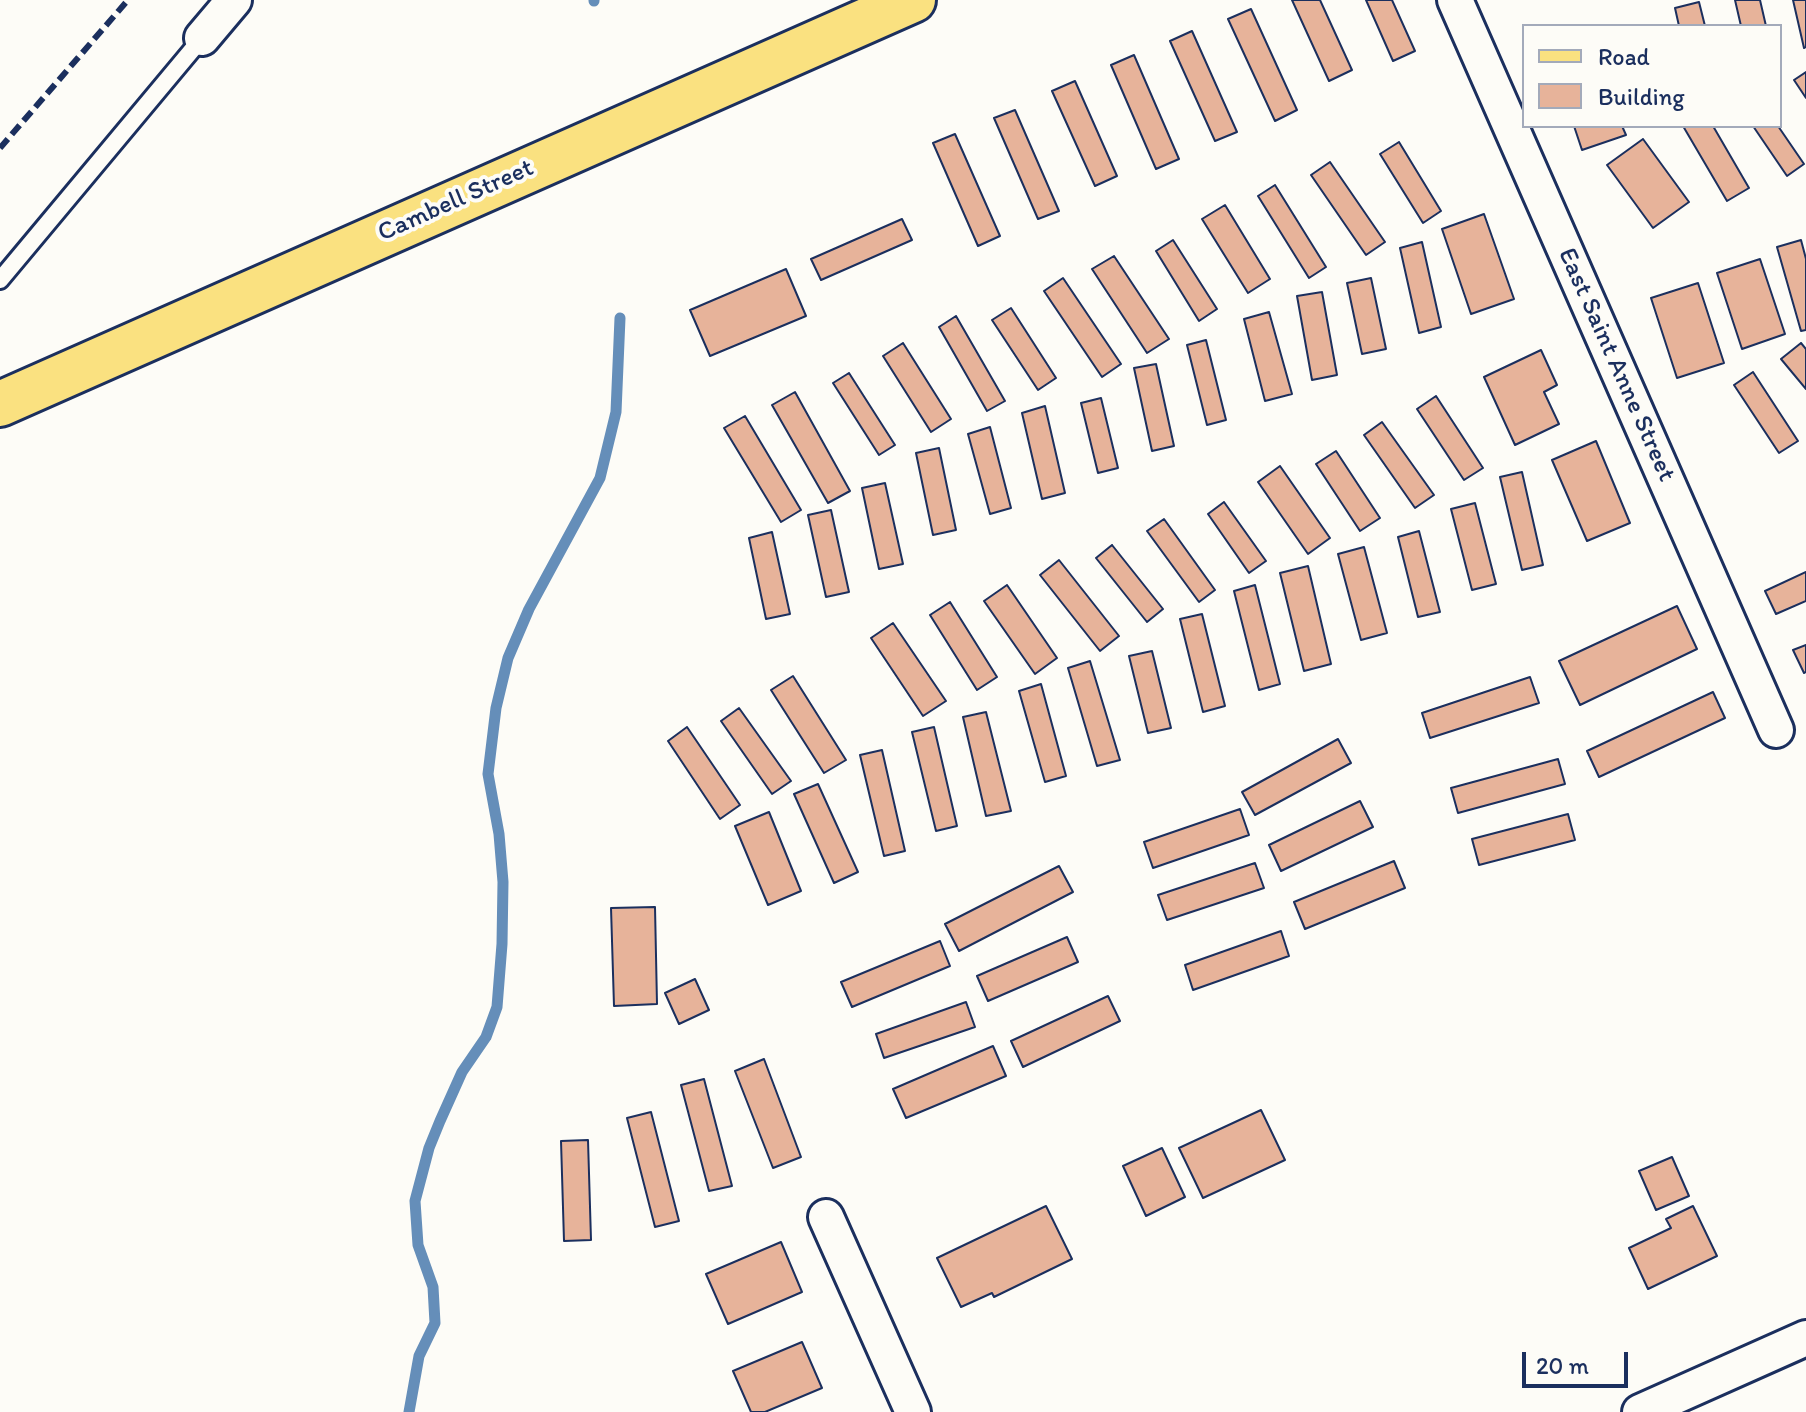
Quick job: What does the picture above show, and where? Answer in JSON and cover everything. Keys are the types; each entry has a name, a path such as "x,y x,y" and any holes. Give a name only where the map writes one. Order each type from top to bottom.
{"main road":[{"name":"Cambell Street","path":"0,404 913,0"}],"street":[{"path":"202,38 234,0"},
{"name":"East Saint Anne Street","path":"1455,0 1776,730"},
{"path":"826,1217 913,1412"},
{"path":"1640,1412 1806,1338"}],"lane":[{"path":"0,280 202,38"}],"building":[{"path":"1292,0 1320,0 1352,70 1329,81"},
{"path":"1366,0 1392,0 1415,51 1393,61"},
{"path":"1735,0 1760,0 1766,24 1741,24"},
{"path":"1793,0 1806,0 1804,48"},
{"path":"1699,2 1704,24 1679,24 1675,8"},
{"path":"1251,9 1297,110 1275,121 1228,19"},
{"path":"1192,31 1237,132 1215,141 1170,41"},
{"path":"1134,55 1179,159 1156,169 1111,65"},
{"path":"1806,72 1806,98 1794,80"},
{"path":"1075,81 1117,176 1095,186 1052,91"},
{"path":"1015,110 1059,211 1038,219 994,118"},
{"path":"1575,128 1623,128 1626,135 1582,150"},
{"path":"1684,128 1714,128 1749,188 1727,201"},
{"path":"1754,128 1779,128 1804,164 1787,176"},
{"path":"955,134 1000,236 978,246 933,143"},
{"path":"1643,139 1689,202 1653,228 1607,165"},
{"path":"1399,142 1441,211 1423,223 1380,154"},
{"path":"1330,162 1385,242 1366,255 1311,175"},
{"path":"1275,185 1326,267 1309,278 1258,196"},
{"path":"1225,205 1270,279 1248,293 1202,219"},
{"path":"1484,214 1514,299 1471,314 1442,229"},
{"path":"902,219 912,240 821,280 811,259"},
{"path":"1173,240 1217,309 1199,321 1156,251"},
{"path":"1801,240 1806,259 1806,330 1801,331 1777,247"},
{"path":"1422,242 1441,327 1419,333 1400,248"},
{"path":"1114,256 1169,339 1147,353 1092,269"},
{"path":"1760,259 1785,334 1742,349 1717,273"},
{"path":"786,269 806,316 710,356 690,310"},
{"path":"1063,278 1121,364 1102,377 1044,291"},
{"path":"1371,278 1386,349 1362,354 1347,283"},
{"path":"1698,283 1724,363 1677,378 1651,298"},
{"path":"1322,292 1337,375 1312,380 1297,296"},
{"path":"1011,308 1056,378 1038,390 992,320"},
{"path":"1269,312 1292,394 1265,401 1244,319"},
{"path":"956,316 1005,401 987,411 939,327"},
{"path":"1206,340 1226,420 1207,425 1187,345"},
{"path":"903,343 951,419 931,432 883,356"},
{"path":"1801,343 1806,349 1806,389 1781,359"},
{"path":"1541,350 1557,385 1544,392 1559,424 1515,445 1484,377"},
{"path":"1156,364 1174,446 1152,451 1134,368"},
{"path":"1753,372 1798,441 1779,453 1734,385"},
{"path":"849,373 895,445 879,455 833,383"},
{"path":"795,392 850,491 828,503 772,405"},
{"path":"1436,396 1483,468 1464,480 1417,409"},
{"path":"1101,398 1118,468 1098,473 1081,403"},
{"path":"1045,406 1065,493 1042,499 1022,413"},
{"path":"745,416 801,510 781,522 724,428"},
{"path":"1382,422 1434,495 1415,508 1364,435"},
{"path":"990,427 1011,508 990,514 968,434"},
{"path":"1596,441 1630,523 1587,541 1552,460"},
{"path":"939,448 956,530 933,535 916,453"},
{"path":"1336,451 1380,518 1360,531 1316,464"},
{"path":"1280,466 1330,538 1308,554 1258,482"},
{"path":"1522,472 1543,565 1522,570 1500,477"},
{"path":"885,483 903,564 879,569 862,488"},
{"path":"1224,502 1266,561 1249,573 1208,514"},
{"path":"1475,503 1496,584 1472,590 1451,509"},
{"path":"831,510 849,592 826,597 808,515"},
{"path":"1164,519 1215,590 1199,602 1147,531"},
{"path":"1419,531 1440,612 1418,617 1398,537"},
{"path":"772,532 790,614 766,619 749,538"},
{"path":"1112,545 1163,609 1147,622 1096,558"},
{"path":"1364,547 1387,633 1361,640 1338,554"},
{"path":"1059,560 1119,636 1100,651 1040,575"},
{"path":"1308,566 1331,664 1304,671 1280,573"},
{"path":"1806,572 1806,601 1776,614 1765,591"},
{"path":"1007,585 1057,658 1035,674 984,601"},
{"path":"1255,585 1280,684 1259,690 1234,591"},
{"path":"950,602 997,677 977,690 930,615"},
{"path":"1677,606 1697,649 1580,705 1559,661"},
{"path":"1202,614 1225,706 1203,712 1180,619"},
{"path":"893,623 946,701 923,716 871,638"},
{"path":"1806,645 1806,672 1804,673 1793,650"},
{"path":"1152,651 1171,728 1148,733 1129,656"},
{"path":"1090,661 1120,760 1097,766 1068,668"},
{"path":"793,676 846,760 824,773 771,690"},
{"path":"1530,677 1539,703 1430,738 1422,713"},
{"path":"1041,684 1066,776 1045,782 1019,691"},
{"path":"1713,692 1725,718 1599,777 1587,751"},
{"path":"739,708 791,781 772,794 721,721"},
{"path":"986,712 1011,811 986,816 963,717"},
{"path":"687,727 740,805 720,819 668,741"},
{"path":"934,727 957,826 936,831 912,732"},
{"path":"1338,739 1351,763 1255,815 1242,792"},
{"path":"882,750 905,851 884,856 860,755"},
{"path":"1558,759 1565,784 1458,813 1451,788"},
{"path":"818,784 858,872 834,883 794,794"},
{"path":"1360,801 1373,827 1281,871 1269,845"},
{"path":"1240,809 1249,835 1153,868 1144,842"},
{"path":"769,812 801,891 768,905 735,826"},
{"path":"1568,814 1575,840 1479,865 1472,839"},
{"path":"1394,861 1405,888 1305,929 1294,902"},
{"path":"1255,863 1264,888 1167,920 1158,895"},
{"path":"1059,866 1073,892 959,951 945,924"},
{"path":"655,907 657,1004 614,1006 611,908"},
{"path":"1281,931 1289,956 1193,990 1185,965"},
{"path":"1067,937 1078,962 988,1001 977,976"},
{"path":"940,941 950,966 852,1007 841,982"},
{"path":"695,979 709,1010 679,1024 665,993"},
{"path":"1108,996 1120,1021 1023,1067 1011,1041"},
{"path":"966,1002 975,1027 884,1058 876,1034"},
{"path":"993,1046 1006,1076 906,1118 893,1089"},
{"path":"764,1059 801,1157 773,1168 735,1071"},
{"path":"704,1079 732,1186 709,1191 681,1085"},
{"path":"1261,1110 1285,1160 1203,1198 1179,1148"},
{"path":"651,1112 679,1221 655,1227 627,1118"},
{"path":"588,1140 591,1240 564,1241 561,1141"},
{"path":"1162,1148 1185,1197 1146,1216 1123,1166"},
{"path":"1672,1157 1689,1196 1656,1210 1639,1171"},
{"path":"1046,1206 1072,1259 994,1297 992,1293 961,1307 937,1258"},
{"path":"1693,1206 1717,1256 1648,1289 1629,1248 1671,1228 1666,1219"},
{"path":"781,1242 802,1292 728,1324 706,1274"},
{"path":"802,1342 822,1388 765,1412 751,1412 733,1371"}],"waterway":[{"path":"409,1412 419,1356 435,1323 433,1287 418,1245 415,1201 429,1148 440,1121 462,1072 486,1037 497,1007 503,882 499,834 488,774 496,708 508,658 529,609 600,478 616,412 620,318"}],"railway":[{"path":"0,148 128,0"}]}
